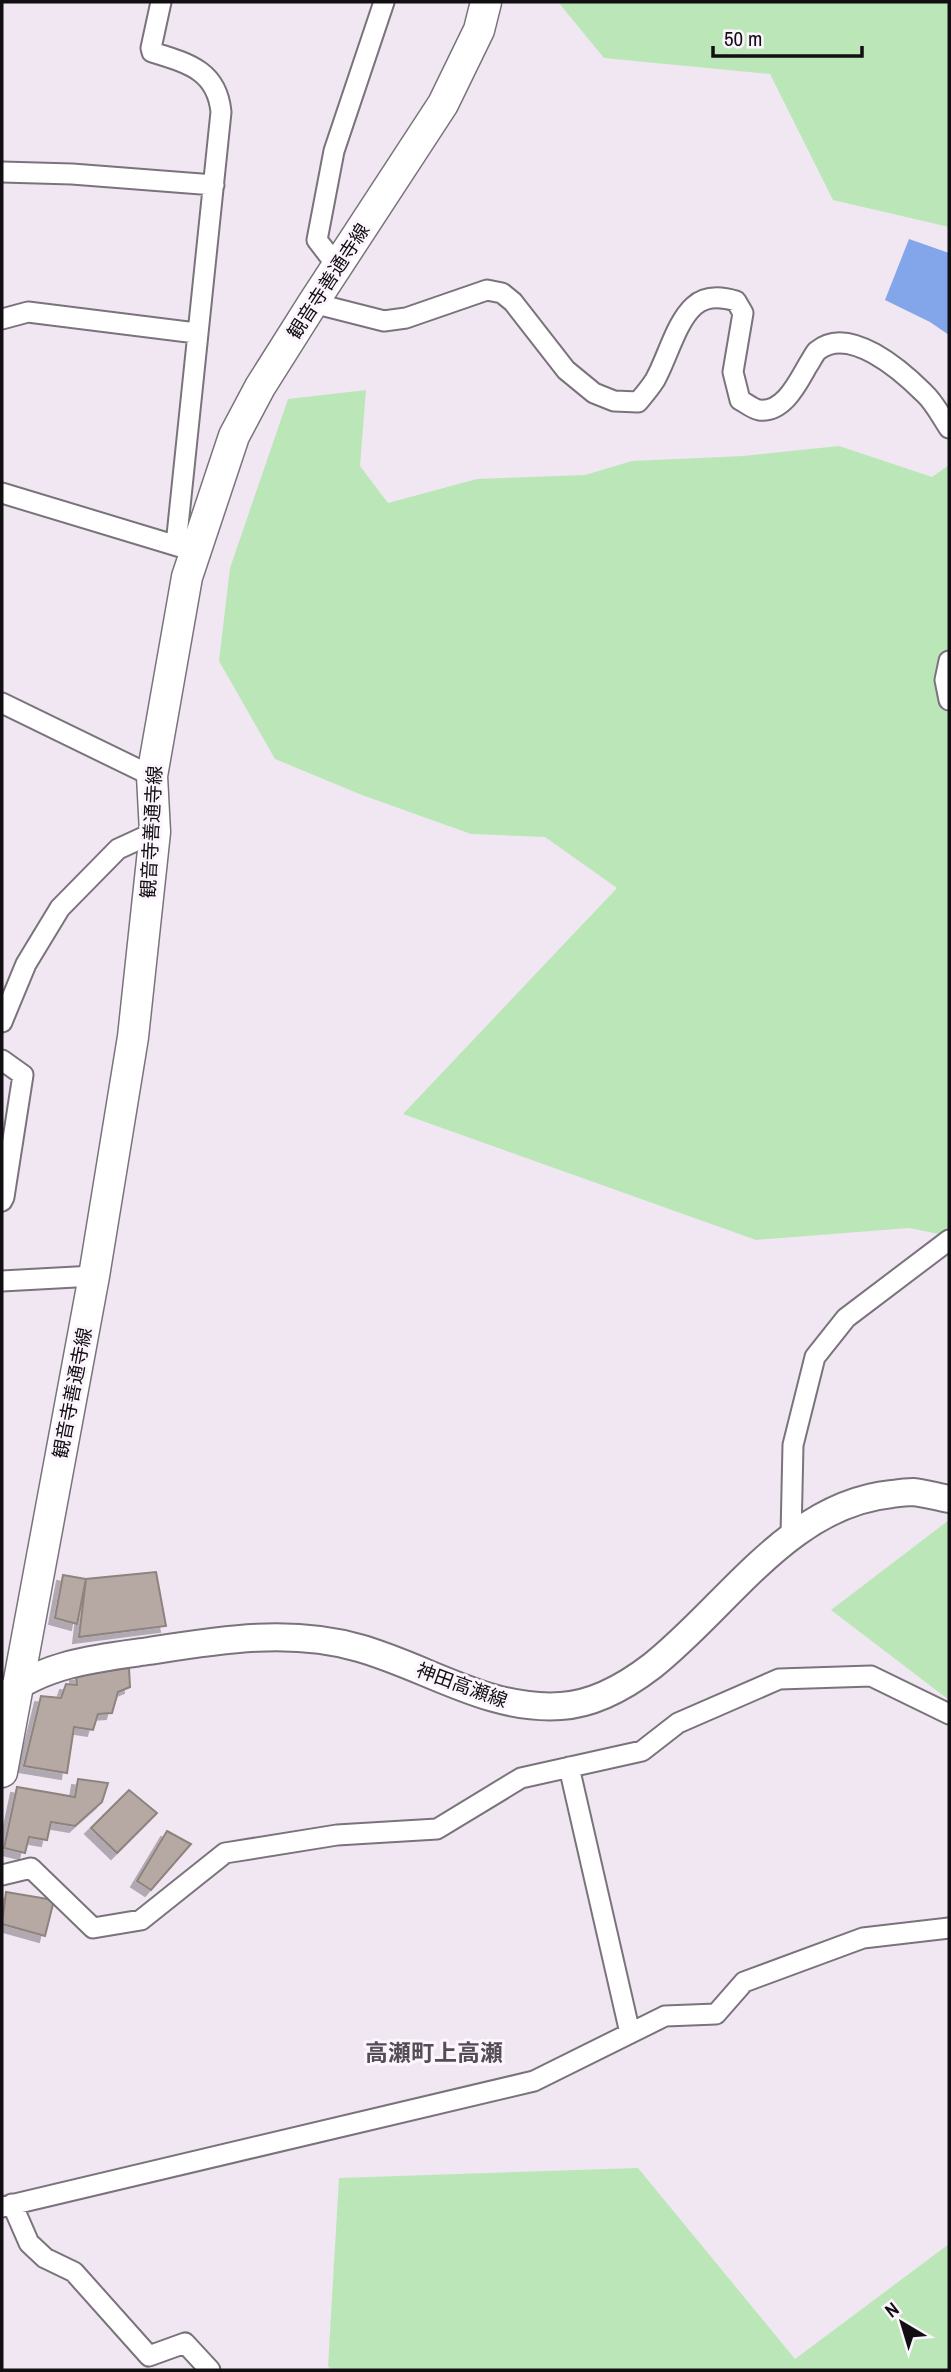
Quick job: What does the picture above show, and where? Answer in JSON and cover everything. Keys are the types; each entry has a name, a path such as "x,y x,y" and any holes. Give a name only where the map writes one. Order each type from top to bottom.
{"main road":[{"name":"観音寺善通寺線","path":"2,1772 7,1689 94,1276 133,1037 155,832 152,776 187,577 185,548 234,436 260,387 443,104 479,30 486,2"},
{"name":"神田高瀬線","path":"7,1689 74,1662 208,1642 258,1637 310,1638 359,1648 475,1693 506,1702 562,1706 599,1698 635,1678 671,1651 791,1536 836,1507 874,1496 911,1492 949,1499"}],"street":[{"path":"2,493 185,548 196,332 220,112 219,96 208,79 191,64 152,52 162,2"},
{"path":"337,266 317,240 322,209 334,151 384,2"},
{"path":"2,172 72,174 214,185"},
{"path":"313,303 384,321 406,318 487,290 502,293 513,302 566,370 594,393 614,401 638,402 654,382 682,322 694,305 709,298 725,298 736,301 743,313 733,372 740,400 758,410 774,408 790,394 817,352 832,344 845,344 874,352 895,367 926,394 949,428"},
{"path":"2,318 29,312 196,332"},
{"path":"949,661 945,680 949,700"},
{"path":"2,703 152,776"},
{"path":"2,1023 26,964 61,908 118,849 155,832"},
{"path":"2,1060 23,1075 2,1201"},
{"path":"791,1536 793,1445 815,1357 846,1318 949,1240"},
{"path":"922,1261 949,1255"},
{"path":"2,1281 94,1276"},
{"path":"2,1875 31,1868 93,1928 141,1920 225,1853 337,1835 437,1829 521,1778 642,1751 678,1723 779,1679 872,1676 949,1714"},
{"path":"569,1767 630,2034"},
{"path":"210,2370 185,2343 149,2356 74,2272 45,2258 29,2243 7,2206 534,2081 665,2016 716,2014 744,1982 863,1938 949,1928"}],"green space":[{"path":"558,2 949,2 949,227 833,200 770,74 604,58"},
{"path":"366,390 360,466 388,503 477,479 585,475 632,461 743,456 839,446 932,477 949,465 949,1236 909,1228 756,1240 403,1114 617,888 545,837 471,834 362,795 275,759 219,661 230,568 288,399"},
{"path":"949,1520 949,1700 831,1610"},
{"path":"638,2168 795,2359 949,2244 949,2370 331,2370 328,2366 339,2178"}],"water":[{"path":"909,239 949,253 949,335 930,322 885,300"}],"building":[{"path":"156,1572 166,1626 79,1637 86,1579"},
{"path":"63,1575 86,1579 77,1624 55,1618"},
{"path":"129,1668 130,1687 118,1692 112,1713 98,1714 93,1730 74,1727 67,1773 24,1766 41,1696 61,1698 66,1684 77,1685 76,1675"},
{"path":"78,1779 108,1783 102,1802 75,1826 51,1822 47,1840 29,1837 25,1853 4,1848 17,1787 75,1797"},
{"path":"129,1790 157,1813 117,1853 91,1828"},
{"path":"167,1831 191,1844 151,1890 137,1881"},
{"path":"6,1892 54,1900 45,1936 2,1924"}],"district":[{"name":"高瀬町上高瀬","path":"434,2052"}]}
